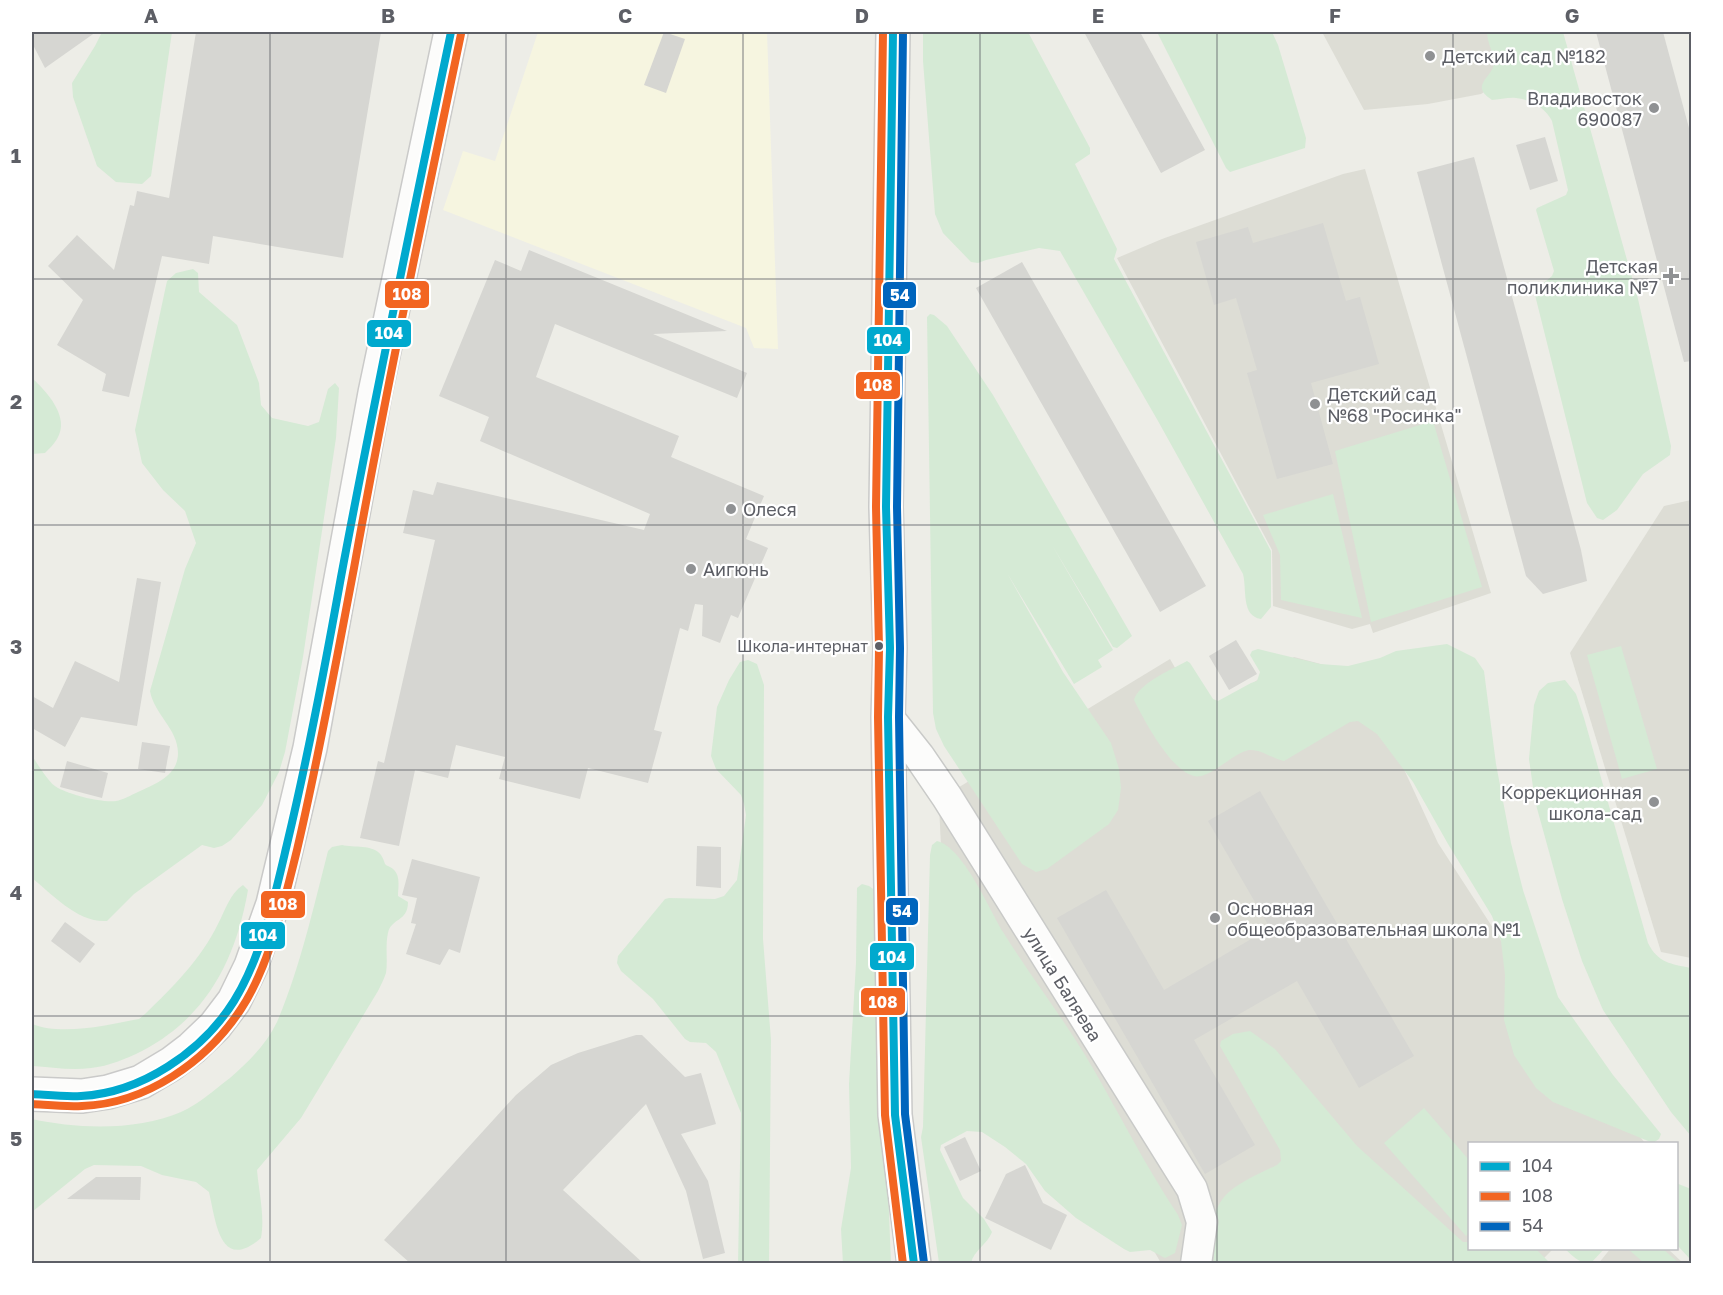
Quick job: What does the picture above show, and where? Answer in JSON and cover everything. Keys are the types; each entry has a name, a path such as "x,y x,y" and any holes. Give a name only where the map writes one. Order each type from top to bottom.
{"street":[{"path":"32,1094 82,1096 108,1092 141,1082 171,1064 215,1026 234,1002 251,966 273,904 309,748 375,393 451,32"},
{"path":"893,32 886,507 890,648 888,717 895,1115 914,1263"},
{"name":"улица Баляева","path":"888,717 920,756 947,796 1192,1189 1202,1222 1196,1263"}],"shaded area":[{"path":"102,32 172,32 151,176 142,184 116,182 97,166 73,97 72,83"},
{"path":"538,32 767,32 778,349 754,348 746,328 443,210 463,151 495,161"},
{"path":"923,32 1028,32 1090,148 1090,154 1075,164 1117,249 1114,259 1271,551 1271,607 1261,619 1250,613 1246,601 1243,574 1060,251 1039,248 978,263 971,262 943,233 935,214 923,61"},
{"path":"1157,32 1272,32 1306,138 1305,148 1230,172"},
{"name":"Детский сад №182","path":"1322,32 1538,32 1513,73 1481,94 1428,104 1364,110"},
{"path":"1487,32 1563,32 1638,299 1671,446 1670,455 1643,474 1617,510 1603,520 1597,518 1587,503 1534,291 1552,276 1554,271 1536,210 1566,195 1568,190 1552,121 1542,108 1527,100 1513,98 1492,100 1485,94 1482,85 1491,71 1494,60"},
{"name":"Детский сад №68 \"Росинка\"","path":"1365,169 1491,593 1373,633 1370,624 1352,629 1273,606 1272,550 1117,258 1162,239 1343,174"},
{"path":"193,269 198,273 199,292 237,325 259,383 261,405 272,418 308,426 319,422 328,389 335,383 339,388 336,438 303,657 279,772 262,805 231,840 214,848 202,845 134,894 107,921 96,920 86,918 66,907 32,878 32,756 47,778 58,788 103,801 124,799 158,782 170,773 177,761 177,744 174,736 156,707 150,691 185,569 196,543 185,511 163,490 142,463 135,430 167,281 176,273"},
{"path":"930,314 947,326 993,395 1132,636 1117,648 1113,647 1052,545 1113,650 1098,660 1102,667 1074,684 1007,573 1063,672 1111,743 1119,769 1121,788 1118,810 1109,824 1047,869 1036,872 1022,864 944,746 936,729 933,713 927,317"},
{"path":"32,378 50,397 61,422 61,431 57,439 45,453 32,454"},
{"path":"1433,421 1482,587 1371,622 1335,451"},
{"path":"1333,494 1362,618 1281,600 1280,555 1263,515"},
{"name":"Коррекционная школа-сад","path":"1691,500 1691,958 1661,952 1570,653 1664,506"},
{"path":"1447,644 1475,658 1484,671 1496,764 1511,843 1523,890 1558,997 1613,1075 1661,1134 1654,1142 1553,1102 1536,1088 1514,1055 1504,1020 1505,975 1501,941 1492,916 1413,782 1377,734 1358,721 1350,722 1284,761 1249,750 1238,754 1207,774 1191,775 1171,759 1134,700 1142,688 1187,661 1213,699 1218,701 1257,681 1260,672 1250,655 1252,651 1258,649 1320,664 1348,666 1380,658 1396,651"},
{"path":"1621,646 1657,769 1622,779 1587,655"},
{"name":"Основная общеобразовательная школа №1","path":"1294,657 1336,668 1396,752 1438,843 1570,1047 1644,1142 1468,1142 1468,1250 1552,1250 1539,1263 1161,1263 1154,1251 948,992 939,805 951,792 1170,659 1202,715"},
{"path":"748,660 757,664 764,685 763,939 771,1040 769,1264 738,1263 741,1113 716,1052 706,1043 690,1042 685,1039 653,999 621,971 617,963 618,956 665,899 715,899 724,896 737,880 746,815 744,804 741,795 716,769 711,756 717,707 740,662"},
{"path":"1565,680 1576,694 1584,718 1648,943 1661,959 1671,964 1691,968 1691,1136 1671,1112 1603,1010 1582,961 1562,899 1535,801 1529,759 1534,705 1539,691 1548,683"},
{"path":"937,841 947,846 966,866 1003,932 1091,1065 1144,1160 1178,1215 1182,1225 1175,1253 1165,1258 1150,1250 1130,1252 1124,1249 1076,1218 1045,1191 1026,1164 1005,1147 982,1132 967,1131 941,1145 940,1150 963,1198 984,1219 992,1232 971,1263 939,1263 921,1137 930,855 932,845"},
{"path":"342,845 368,848 378,852 385,864 397,875 398,896 408,902 407,908 388,933 386,973 378,991 301,1118 257,1170 262,1213 261,1238 237,1250 228,1247 218,1229 209,1192 196,1182 162,1175 141,1166 94,1165 85,1169 32,1212 32,1119 68,1125 107,1126 146,1123 164,1118 188,1109 200,1101 230,1078 256,1053 273,1030 285,1002 306,938 328,851 332,847"},
{"path":"862,884 876,891 891,1263 843,1264 841,1229 851,1168 849,1084 856,963 857,888"},
{"path":"243,885 248,890 236,939 215,984 184,1021 165,1037 142,1051 111,1064 76,1069 32,1066 32,1024 57,1029 85,1028 139,1019 145,1014 195,961 211,937 231,897"},
{"path":"1250,1031 1275,1049 1357,1146 1463,1242 1468,1242 1468,1250 1537,1250 1550,1263 1214,1264 1213,1224 1222,1200 1243,1182 1281,1161 1280,1150 1220,1046 1221,1041 1233,1034"},
{"path":"1424,1108 1468,1159 1468,1234 1466,1236 1384,1143"},
{"path":"1678,1184 1691,1189 1691,1260 1678,1246"},
{"path":"1566,1250 1603,1250 1591,1263 1574,1257"},
{"path":"1609,1250 1669,1250 1683,1263 1598,1264"},
{"path":"1629,1250 1664,1250 1679,1263 1644,1263"}],"building":[{"path":"32,32 96,32 45,68 32,43"},
{"path":"196,32 381,32 343,258 213,236 209,264 162,256 129,397 102,391 106,374 57,345 83,300 48,266 77,235 114,270 130,205 134,206 137,191 169,198"},
{"path":"664,32 685,39 666,93 644,85"},
{"path":"1084,32 1140,32 1205,150 1161,173"},
{"path":"1596,32 1663,32 1692,139 1692,361 1684,362"},
{"path":"1545,137 1558,181 1530,190 1516,145"},
{"path":"1474,157 1581,550 1587,581 1543,594 1526,576 1417,172"},
{"path":"1323,223 1346,301 1360,297 1379,364 1311,383 1333,464 1277,479 1247,373 1257,370 1236,298 1214,305 1196,242 1248,227 1253,243"},
{"path":"529,250 727,331 653,334 747,373 737,398 555,324 536,377 679,436 671,457 764,496 746,539 768,548 738,618 731,615 720,643 702,636 703,605 695,604 688,631 680,628 654,730 662,732 648,783 588,768 580,799 499,779 505,757 456,745 448,778 415,770 399,846 360,838 378,761 384,763 435,540 403,533 413,490 433,495 437,482 644,530 650,514 480,441 489,417 439,396 495,260 521,271"},
{"path":"1022,262 1206,586 1160,612 976,288"},
{"path":"137,578 161,582 137,726 81,717 65,747 32,728 32,696 53,708 75,661 119,682"},
{"path":"1236,640 1257,674 1229,690 1209,656"},
{"path":"142,742 170,746 165,773 138,769"},
{"path":"67,761 108,773 102,798 60,787"},
{"path":"1260,791 1414,1056 1359,1088 1297,981 1194,1040 1255,1145 1205,1174 1057,918 1106,890 1164,990 1270,928 1208,821"},
{"path":"697,846 721,847 721,888 696,886"},
{"path":"412,859 480,877 460,953 449,949 440,965 406,954 416,924 411,923 417,898 402,895"},
{"path":"65,922 95,944 80,963 51,941"},
{"path":"642,1035 685,1077 701,1073 716,1124 681,1134 708,1181 725,1253 703,1259 686,1191 646,1104 563,1190 643,1263 410,1263 384,1240 516,1095 551,1065 578,1053"},
{"path":"965,1137 981,1171 960,1181 944,1147"},
{"path":"1025,1165 1043,1203 1067,1215 1051,1250 985,1218 1006,1174"},
{"path":"96,1177 141,1177 140,1200 67,1199"}],"transit line":[{"name":"104","path":"32,1094 75,1096 103,1093 126,1087 168,1066 187,1053 221,1020 244,983 260,945 302,778 381,373 451,32"},
{"name":"108","path":"883,32 876,507 878,717 885,1115 903,1264"},
{"name":"104","path":"893,32 886,507 890,648 888,717 895,1115 914,1264"},
{"name":"54","path":"903,32 897,507 905,1114 924,1263"},
{"name":"108","path":"32,1104 76,1106 106,1103 129,1097 173,1076 193,1062 227,1028 241,1009 260,973 281,911 313,780 392,367 461,34"}],"place":[{"name":"Детский сад №182","path":"1430,56"},
{"name":"Владивосток 690087","path":"1654,108"},
{"name":"Детская поликлиника №7","path":"1671,276"},
{"name":"Детский сад №68 \"Росинка\"","path":"1315,404"},
{"name":"Олеся","path":"731,509"},
{"name":"Аигюнь","path":"691,569"},
{"name":"Школа-интернат","path":"879,646"},
{"name":"Коррекционная школа-сад","path":"1654,802"},
{"name":"Основная общеобразовательная школа №1","path":"1215,918"}]}
